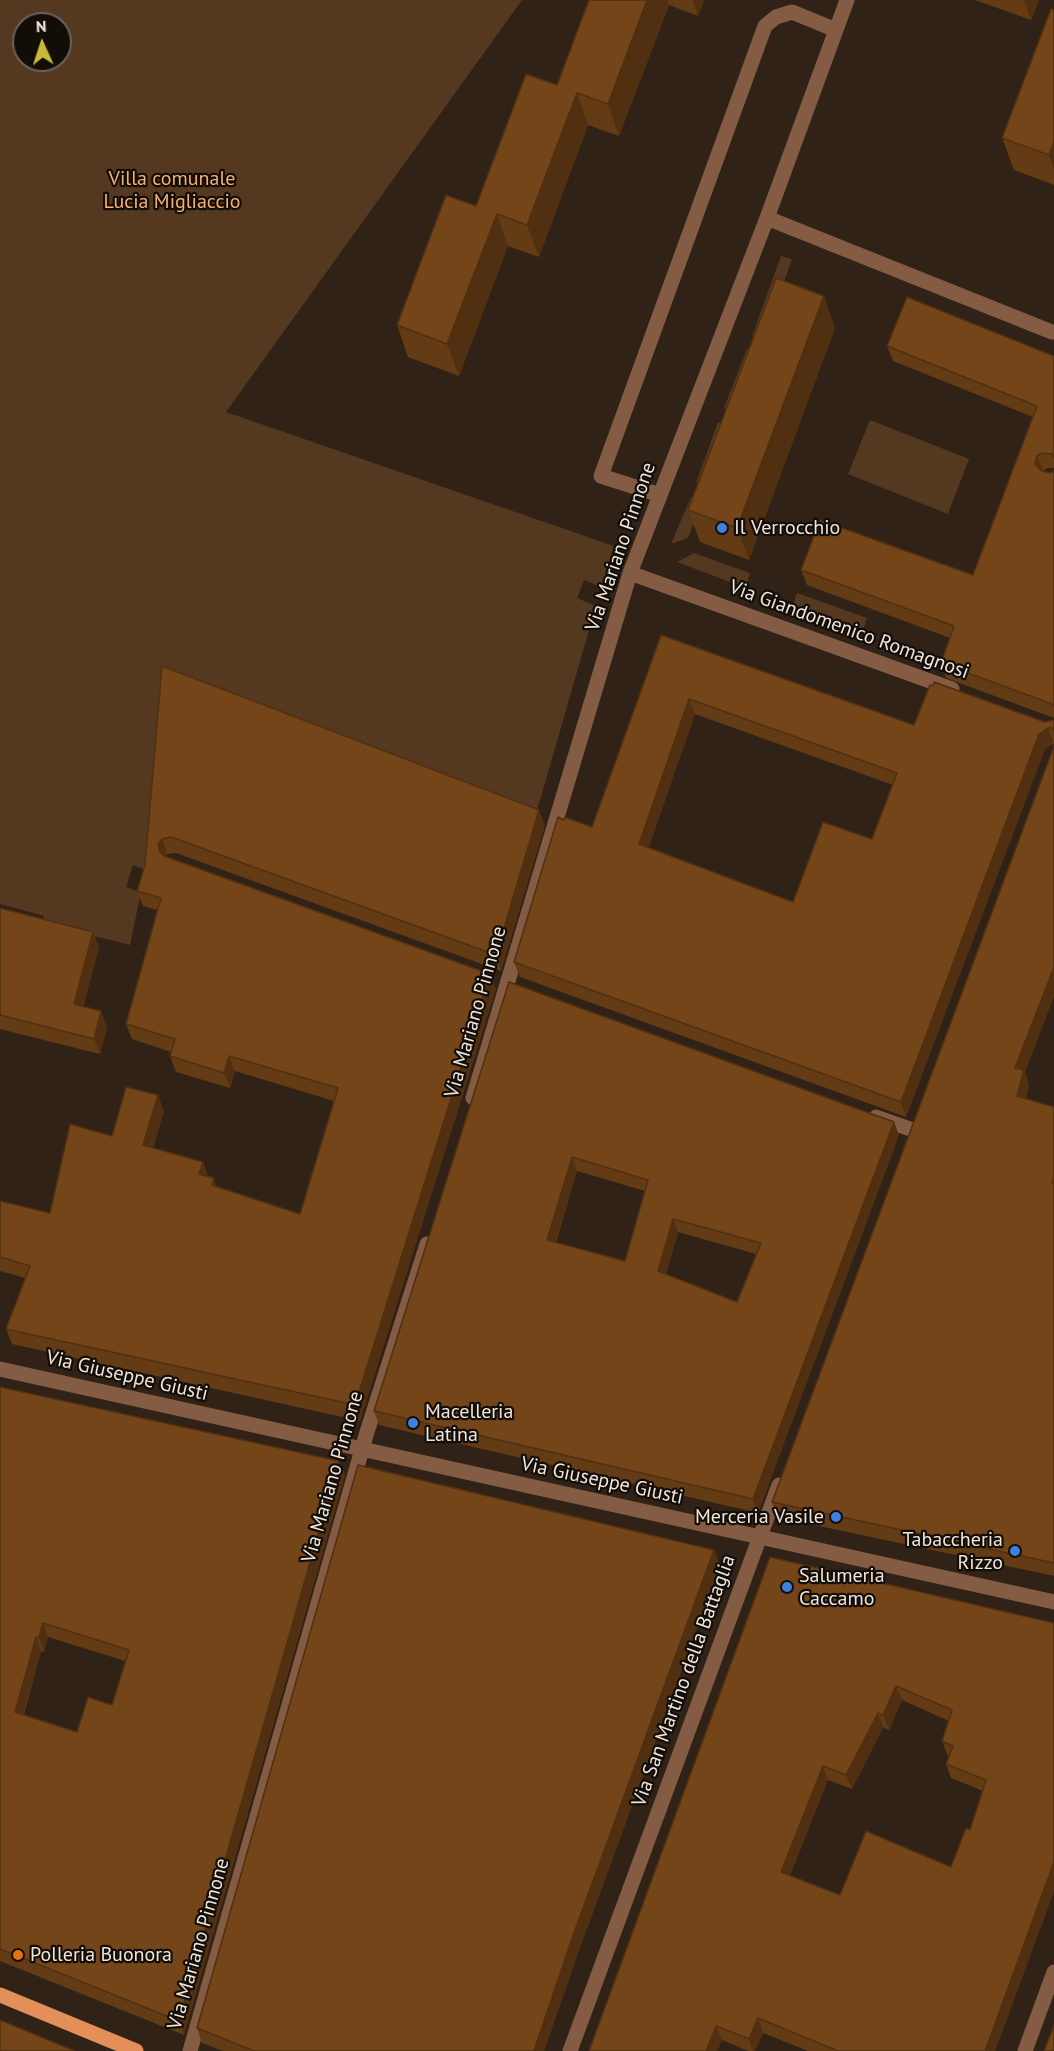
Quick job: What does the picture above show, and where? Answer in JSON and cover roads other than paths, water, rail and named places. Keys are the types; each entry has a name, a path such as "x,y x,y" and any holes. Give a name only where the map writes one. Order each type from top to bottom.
{"main road":[{"path":"0,1995 136,2051"}],"street":[{"name":"Via Mariano Pinnone","path":"467,1117 630,573 767,218 847,0"},
{"path":"660,495 601,476 765,26 776,17 792,12 836,30"},
{"path":"767,218 1052,332"},
{"name":"Via Giandomenico Romagnosi","path":"630,573 964,694"},
{"path":"858,1110 913,1130"},
{"name":"Via Mariano Pinnone","path":"190,2051 362,1449 432,1230"},
{"name":"Via Giuseppe Giusti","path":"0,1369 1054,1602"},
{"name":"Via San Martino della Battaglia","path":"570,2051 784,1471"},
{"path":"1025,2051 1054,1972"}],"place":[{"name":"Il Verrocchio","path":"722,528"},
{"name":"Macelleria Latina","path":"413,1423"},
{"name":"Merceria Vasile","path":"836,1517"},
{"name":"Tabaccheria Rizzo","path":"1015,1551"},
{"name":"Salumeria Caccamo","path":"787,1587"},
{"name":"Polleria Buonora","path":"18,1955"}],"park label":[{"name":"Villa comunale Lucia Migliaccio","path":"172,190"}]}
